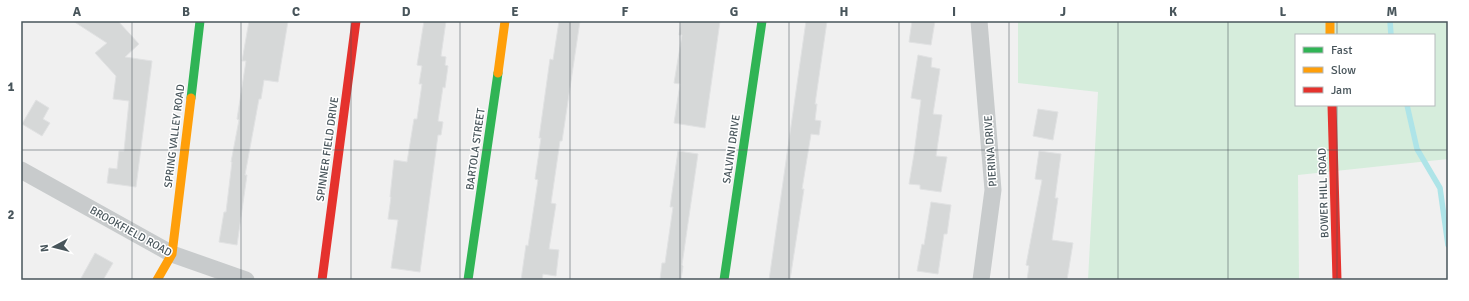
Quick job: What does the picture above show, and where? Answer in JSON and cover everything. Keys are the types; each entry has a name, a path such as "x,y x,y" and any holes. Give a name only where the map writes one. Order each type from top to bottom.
{"street":[{"name":"SPRING VALLEY ROAD","path":"172,254 200,21"},
{"name":"SPINNER FIELD DRIVE","path":"322,280 356,21"},
{"name":"BARTOLA STREET","path":"468,280 505,21"},
{"name":"SALVINI DRIVE","path":"724,280 762,21"},
{"name":"PIERINA DRIVE","path":"980,21 993,190 981,280"},
{"path":"1330,21 1330,34"},
{"name":"BOWER HILL ROAD","path":"1332,106 1337,280"},
{"name":"BROOKFIELD ROAD","path":"21,170 172,254 246,280"},
{"path":"157,280 172,254"}],"green space":[{"path":"1018,21 1448,21 1448,159 1298,175 1299,280 1088,280 1098,92 1018,83"}],"building":[{"path":"73,21 118,21 139,44 125,57 152,61 136,187 107,183 109,168 117,169 119,151 124,151 129,101 113,99 116,76 95,53 107,43"},
{"path":"249,21 288,21 278,82 264,80 261,99 259,99 245,175 247,175 237,245 219,242 224,212 226,212 231,162 239,120 237,119 246,61 242,61"},
{"path":"424,21 446,21 441,56 446,57 445,65 448,66 438,121 443,122 441,135 438,135 420,272 391,268 398,220 388,219 394,160 407,162 414,119 417,119 422,84 419,84 422,66 417,65"},
{"path":"559,21 580,21 551,203 556,204 549,249 559,250 556,276 543,274 542,280 521,280 526,245 528,246 538,180 535,179 541,138 539,138 550,59 553,60"},
{"path":"681,21 720,21 705,128 674,123 680,84 674,83 682,35 679,35"},
{"path":"806,21 827,21 815,104 817,104 815,120 821,121 819,135 811,134 790,280 769,280"},
{"path":"912,21 935,21 931,45 909,42"},
{"path":"918,55 932,58 931,67 940,69 933,114 942,115 936,156 947,157 941,192 920,189 920,185 909,184 921,100 911,98"},
{"path":"36,100 49,108 43,119 50,123 42,136 22,124"},
{"path":"1038,109 1058,112 1053,140 1033,136"},
{"path":"678,151 698,154 683,266 681,280 660,280 662,263 665,263 673,207 670,207"},
{"path":"1039,151 1061,154 1055,198 1058,198 1052,240 1073,243 1067,280 1027,280 1029,266 1026,265 1042,180 1035,179"},
{"path":"931,202 951,205 947,234 944,234 938,274 917,271 922,244 924,245"},
{"path":"95,253 113,263 103,280 80,280"}],"waterway":[{"path":"1390,21 1391,34"},
{"path":"1407,106 1417,149 1440,188 1448,245"}],"traffic: fast":[{"path":"191,98 200,21"},
{"path":"724,280 762,21"},
{"path":"468,280 498,73"}],"traffic: slow":[{"path":"498,73 505,21"},
{"path":"1330,21 1330,34"},
{"path":"157,280 172,254 191,98"}],"traffic: jam":[{"path":"322,280 356,21"},
{"path":"1332,106 1337,280"}]}
